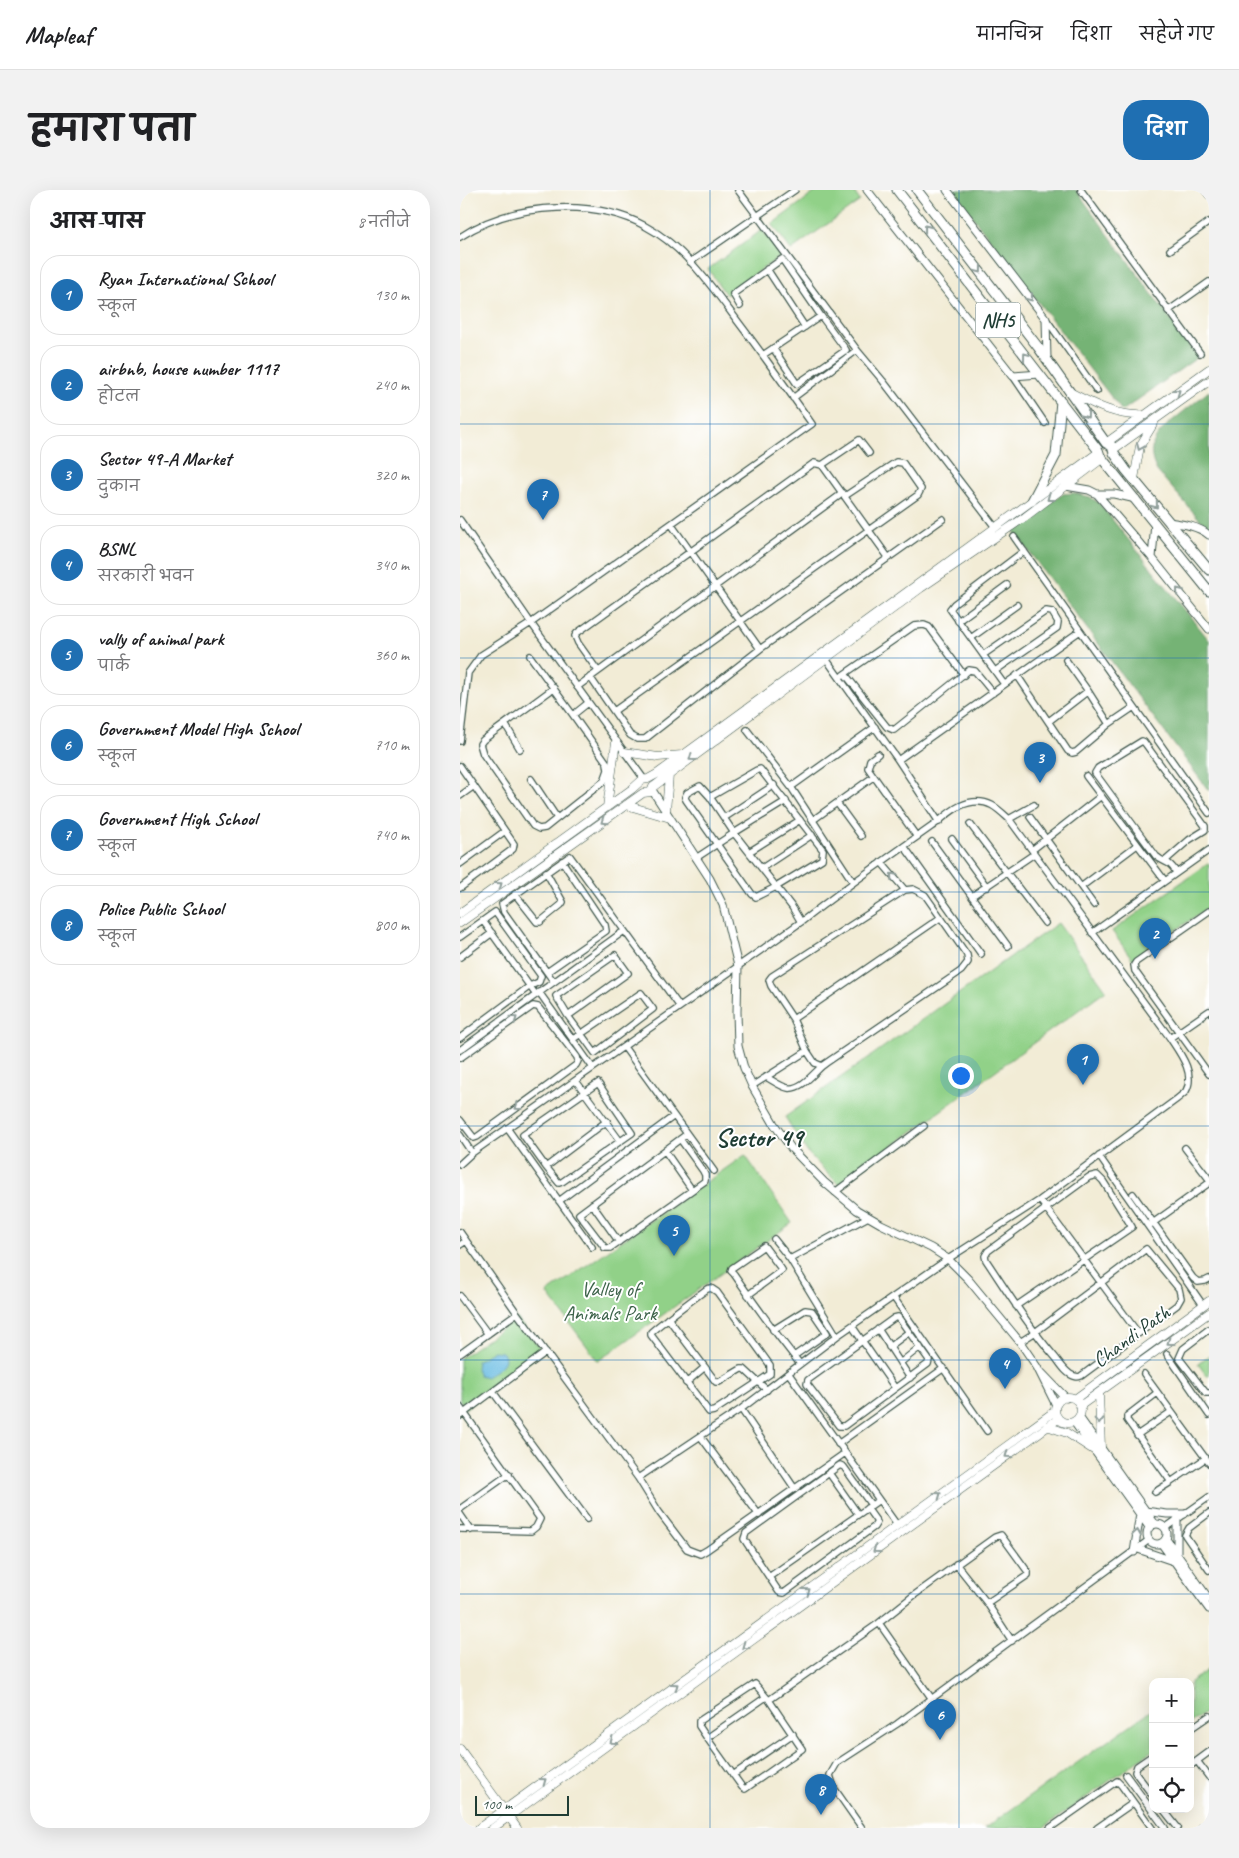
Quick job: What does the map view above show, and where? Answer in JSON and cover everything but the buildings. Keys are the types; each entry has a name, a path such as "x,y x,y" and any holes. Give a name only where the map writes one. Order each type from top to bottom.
{"highway":[{"name":"NH5","path":"897,190 1209,591"},
{"name":"NH5","path":"917,190 1047,360 1106,443 1112,446 1134,479 1209,570"},
{"path":"1032,501 1056,454 1061,401"},
{"path":"1106,443 1100,447 1100,453 1110,458 1114,451"}],"main road":[{"path":"1106,443 1209,370"},
{"path":"1114,451 1209,381"},
{"path":"1069,391 1113,412 1131,416 1146,415"},
{"path":"1134,479 1140,446 1158,418"},
{"path":"460,923 626,805 644,793 648,794 669,775 921,588 1025,517 1066,486 1100,453"},
{"path":"460,913 683,755 995,527 1100,453"},
{"path":"608,807 616,742"},
{"path":"624,752 658,757 683,755"},
{"path":"626,805 668,814 669,775"},
{"path":"644,781 652,782 653,788"},
{"path":"644,781 639,790 644,793"},
{"name":"Chandi Path","path":"1075,1399 1206,1303"},
{"name":"Chandi Path","path":"1080,1406 1209,1313"},
{"path":"1098,1393 1101,1453"},
{"path":"479,1828 506,1813 1047,1426 1056,1412 1060,1400 1066,1398 1075,1399 1080,1406 1077,1420 1065,1423 1056,1412"},
{"path":"493,1828 506,1813 897,1525 1056,1412"},
{"path":"1047,1426 1067,1433 1101,1453"},
{"path":"460,1749 517,1828"}],"street":[{"path":"738,190 857,350 995,527"},
{"path":"690,262 795,190"},
{"path":"867,190 1013,376 1045,423"},
{"path":"947,190 1046,319 1097,391"},
{"path":"1081,190 1200,353"},
{"path":"1205,190 1209,195"},
{"path":"460,237 472,229 506,215 540,208 574,207 600,210 625,217 645,226 677,249 713,287 812,424 531,623 481,655 468,673 460,741"},
{"path":"1170,250 1209,222"},
{"path":"740,306 733,294 782,259 846,350 797,384 773,348"},
{"path":"768,270 805,326"},
{"path":"1168,310 1209,282"},
{"path":"762,354 821,316"},
{"path":"1046,319 1047,360"},
{"path":"793,398 857,350"},
{"path":"1013,376 1040,374"},
{"path":"822,465 859,440 869,453"},
{"path":"577,687 715,585 844,495 896,462 903,463 920,486 918,495 614,711"},
{"path":"598,671 578,643 575,636 576,633 814,463 822,465 888,557"},
{"path":"1066,486 1089,490 1097,494 1209,629"},
{"path":"1097,494 1114,494 1136,499"},
{"path":"590,677 630,735 637,739 645,739 760,649 943,519"},
{"path":"460,520 644,781"},
{"path":"1152,558 1155,522"},
{"path":"1169,522 1203,530 1209,535"},
{"path":"672,524 760,649"},
{"path":"1014,537 1209,813"},
{"path":"1004,684 950,609 1024,551"},
{"path":"958,621 1007,585"},
{"path":"971,638 1017,605"},
{"path":"983,655 1046,611 1052,612 1058,622 1057,628 995,671"},
{"path":"842,676 914,626 924,624 928,626 964,675"},
{"path":"898,760 1080,631"},
{"path":"530,656 554,688 604,759 608,770 604,781 543,829 539,829 533,826 480,748 480,744 482,740 554,688"},
{"path":"1066,660 1109,724"},
{"path":"829,663 887,727 894,730 969,670 975,671 993,692"},
{"path":"1017,675 1068,751 1076,752 1109,724 1134,708"},
{"path":"842,676 939,822"},
{"path":"1049,721 1088,691"},
{"path":"573,715 588,703"},
{"path":"505,724 520,749"},
{"path":"791,787 875,727"},
{"path":"747,730 791,787 853,882"},
{"path":"1165,861 1189,840 1204,830 1205,826 1144,742 1139,741 1098,768 1095,772 1156,856 1165,861 1171,863 1176,872"},
{"path":"878,754 868,764 868,768 918,837"},
{"path":"460,766 514,844 513,848 460,888"},
{"path":"710,797 760,769 823,850 824,855 822,859 776,887 756,897 685,797 687,793 700,786 710,797 734,833 762,868 776,887 801,922"},
{"path":"1086,776 1136,845 1165,881"},
{"path":"813,820 874,777"},
{"path":"531,779 557,818"},
{"path":"724,818 774,785"},
{"path":"460,796 474,786"},
{"path":"653,788 710,878 723,905 738,966 737,1034 744,1068 774,1124 791,1148 835,1192 868,1217 931,1248 948,1259 968,1279 1020,1342 1037,1367 1066,1398"},
{"path":"972,896 1006,874 1046,839 1101,796"},
{"path":"696,858 786,801"},
{"path":"460,1164 472,1153 801,922 853,882 954,810 964,804 973,802 985,802 994,805 1009,819 1170,1038 1187,1066 1188,1080 1186,1091 1040,1200 948,1259 837,1336 741,1410 638,1478"},
{"path":"837,804 861,836"},
{"path":"1009,819 1034,805"},
{"path":"1030,817 1094,905"},
{"path":"749,852 800,820"},
{"path":"970,824 1045,923"},
{"path":"460,864 505,831"},
{"path":"762,868 812,835"},
{"path":"952,839 987,887"},
{"path":"932,842 1008,946"},
{"path":"1082,888 1136,845"},
{"path":"904,846 981,954"},
{"path":"1092,933 1209,850"},
{"path":"554,982 502,907 502,904 570,856 680,1007"},
{"path":"547,972 606,931 605,925 562,861"},
{"path":"881,862 905,890"},
{"path":"515,894 537,922 540,922 563,902 546,872"},
{"path":"766,1077 787,1088 799,1087 822,1066 965,967 968,962 967,955 925,895 913,889 905,890 772,976 769,980 793,1019 807,1051 815,1063 822,1066"},
{"path":"1209,911 1134,965 1135,971 1209,1074"},
{"path":"460,937 495,912 540,973 541,979 460,1038"},
{"path":"793,1019 940,918"},
{"path":"483,921 593,1068"},
{"path":"460,1050 624,931"},
{"path":"460,957 492,933"},
{"path":"568,1016 628,973 614,955 556,996 568,1016 581,1034 594,1052 653,1009 641,993 581,1034 573,1039"},
{"path":"460,1058 520,1015 536,1006 555,1028 578,1061 576,1065 477,1137 474,1138 460,1120"},
{"path":"1170,1038 1209,1011"},
{"path":"624,1047 714,1171"},
{"path":"752,1086 807,1051"},
{"path":"557,1078 565,1088"},
{"path":"576,1081 620,1141"},
{"path":"598,1083 632,1133 558,1183 523,1135 584,1092 598,1083"},
{"path":"559,1201 674,1116"},
{"path":"546,1167 607,1122"},
{"path":"835,1192 924,1126"},
{"path":"507,1128 592,1248"},
{"path":"680,1140 705,1175 705,1181 619,1242 610,1248 605,1248 579,1214 687,1134"},
{"path":"460,1135 472,1153"},
{"path":"1186,1148 1209,1179"},
{"path":"665,1151 692,1190"},
{"path":"1098,1156 1193,1278 1198,1282 1205,1282 1209,1279"},
{"path":"1016,1306 1132,1227 1103,1181 1096,1175 1089,1177 988,1251 985,1256 986,1260 1016,1306 1034,1333 1072,1376 1082,1376 1177,1306 1181,1298 1179,1289 1146,1249 1034,1333 1020,1342"},
{"path":"1150,1224 1209,1183"},
{"path":"1132,1194 1150,1224 1206,1303"},
{"path":"1040,1200 1138,1334"},
{"path":"592,1204 619,1242"},
{"path":"790,1259 868,1217"},
{"path":"460,1232 687,1549 700,1554 707,1550 795,1490 845,1453"},
{"path":"774,1239 790,1259 837,1336"},
{"path":"460,1245 466,1241"},
{"path":"748,1294 782,1272 782,1269 764,1246 732,1268 731,1271 773,1330 800,1364"},
{"path":"707,1289 714,1289 770,1365 770,1374 758,1382 711,1413 708,1412 651,1335 651,1332 707,1289"},
{"path":"460,1296 488,1334"},
{"path":"894,1298 987,1431"},
{"path":"773,1330 805,1310 812,1311 827,1333 794,1356"},
{"path":"460,1354 517,1313"},
{"path":"898,1317 929,1360 928,1364 844,1426 839,1426 807,1384 808,1380 862,1340 898,1317"},
{"path":"668,1318 716,1382 722,1381 744,1369 767,1390"},
{"path":"852,1326 895,1388"},
{"path":"878,1329 910,1378"},
{"path":"1209,1329 1183,1349 1180,1358 1199,1386 1206,1393 1209,1393"},
{"path":"889,1347 909,1332"},
{"path":"900,1363 920,1347"},
{"path":"462,1415 546,1352"},
{"path":"1167,1354 1209,1415"},
{"path":"686,1383 705,1367"},
{"path":"1037,1367 1056,1412"},
{"path":"838,1444 944,1368"},
{"path":"789,1374 897,1525"},
{"path":"1144,1374 1207,1460 1155,1492"},
{"path":"493,1392 587,1519"},
{"path":"1157,1393 1127,1416 1127,1420 1170,1482"},
{"path":"1203,1406 1209,1402"},
{"path":"460,1407 462,1415 509,1474 540,1519 536,1527 531,1531 460,1529"},
{"path":"741,1410 795,1490"},
{"path":"1137,1435 1171,1412"},
{"path":"1077,1420 1152,1526"},
{"path":"701,1437 759,1515"},
{"path":"840,1465 844,1467 877,1522 874,1527 784,1593 779,1592 746,1543 744,1535 829,1473 840,1465"},
{"path":"829,1473 858,1514"},
{"path":"460,1509 509,1474"},
{"path":"1165,1528 1209,1497"},
{"path":"769,1577 878,1500"},
{"path":"1142,1512 1184,1514"},
{"path":"1136,1550 1142,1512"},
{"path":"1209,1513 1189,1528 1185,1535 1209,1570"},
{"path":"460,1514 471,1530"},
{"path":"1177,1520 1175,1557 1209,1609"},
{"path":"1161,1525 1165,1528 1167,1532 1163,1541 1154,1543 1149,1540 1147,1533 1152,1526 1161,1525"},
{"path":"707,1738 879,1623 956,1564 998,1535 1001,1535 1028,1575 987,1603"},
{"path":"862,1828 834,1788 830,1775 838,1763 932,1699 1149,1540"},
{"path":"1163,1541 1209,1598"},
{"path":"1136,1550 1175,1557"},
{"path":"956,1564 987,1603 1012,1640"},
{"path":"879,1623 932,1699"},
{"path":"755,1684 768,1698 802,1748 801,1751 748,1788 742,1788 699,1726 699,1721 755,1684"},
{"path":"1194,1726 1209,1716"},
{"path":"733,1774 793,1734"},
{"path":"1194,1763 1209,1752"},
{"path":"1149,1758 1137,1766 1135,1772 1149,1790"},
{"path":"1197,1761 1209,1777"},
{"path":"1126,1775 1165,1828 1173,1822"},
{"path":"1050,1828 1114,1782 1119,1783 1152,1828"},
{"path":"1097,1828 1133,1803"},
{"path":"1166,1813 1178,1828"},
{"path":"1201,1828 1209,1822"}],"green space":[{"path":"818,190 853,190 860,201 791,250 772,224"},
{"path":"952,190 1076,190 1198,357 1122,411"},
{"path":"762,230 782,255 726,295 708,269"},
{"path":"1209,391 1209,530 1157,471 1153,462 1152,446 1159,433 1165,427"},
{"path":"1074,493 1090,497 1099,503 1209,640 1209,791 1012,529 1063,494"},
{"path":"1209,863 1209,907 1133,960 1112,931"},
{"path":"1058,923 1106,990 839,1185 808,1153 785,1117"},
{"name":"Valley of Animals Park","path":"745,1155 792,1223 598,1361 547,1293"},
{"path":"517,1318 543,1352 465,1409 460,1401 460,1358"},
{"path":"1209,1355 1209,1375 1207,1376 1198,1364"},
{"path":"1209,1669 1209,1710 1194,1720 1194,1679"},
{"path":"1149,1712 1149,1753 1043,1828 985,1828"}],"water":[{"path":"494,1351 502,1352 505,1360 501,1366 486,1377 479,1375 476,1369 477,1361"}],"place":[{"name":"Government High School","path":"543,520"},
{"name":"Sector 49-A Market","path":"1040,783"},
{"name":"airbnb, house number 1117","path":"1155,959"},
{"name":"Ryan International School","path":"1083,1085"},
{"name":"vally of animal park","path":"674,1256"},
{"name":"BSNL","path":"1005,1389"},
{"name":"Government Model High School","path":"940,1740"},
{"name":"Police Public School","path":"821,1815"}],"district":[{"name":"Sector 49","path":"759,1137"}]}
